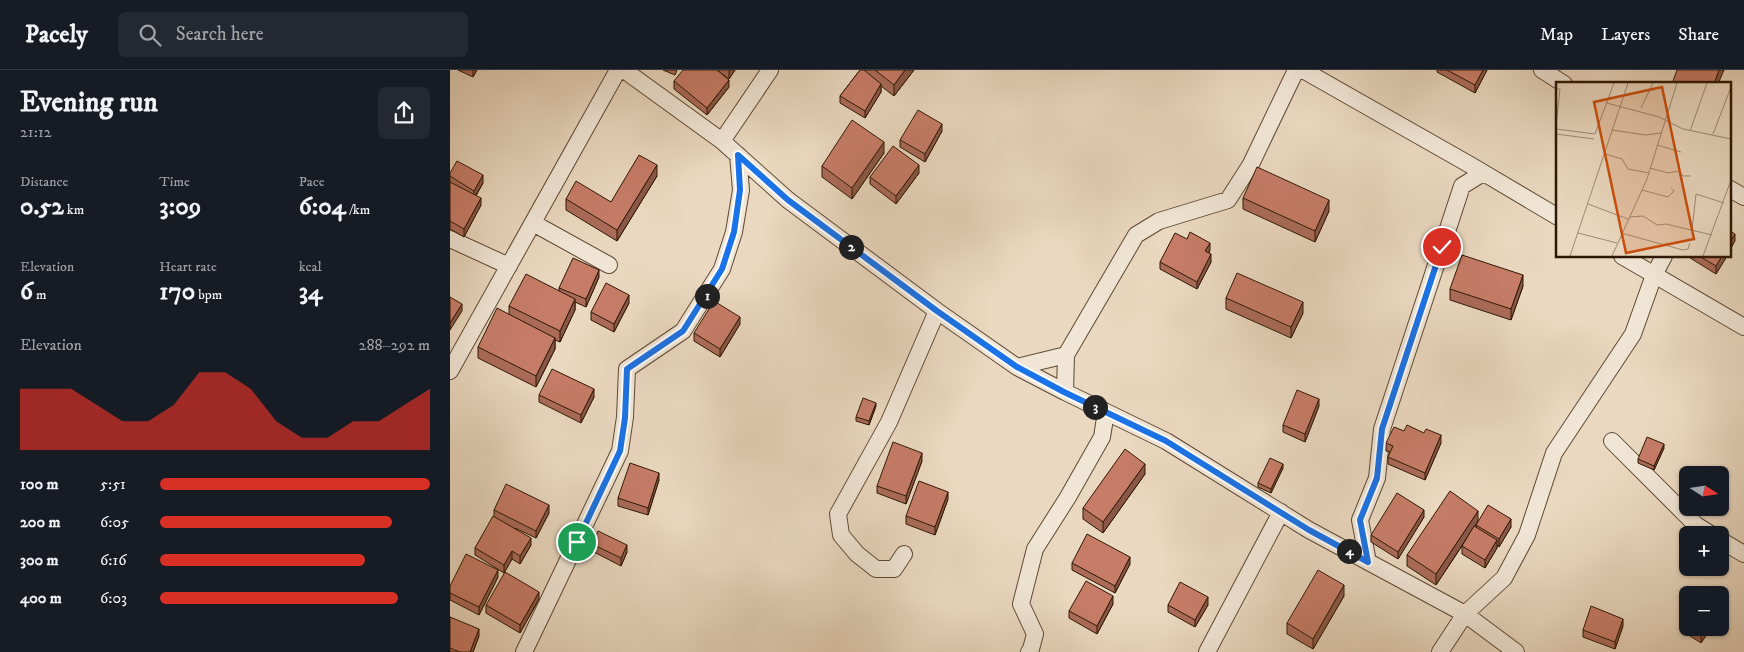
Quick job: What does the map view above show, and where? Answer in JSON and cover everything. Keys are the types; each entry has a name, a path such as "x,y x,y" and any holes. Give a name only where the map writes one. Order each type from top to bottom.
{"street":[{"path":"450,371 618,70"},
{"path":"624,70 722,141 788,200 937,311 1017,367 1166,441 1309,530 1465,614 1516,652"},
{"path":"722,141 770,70"},
{"path":"1064,392 1066,355 1136,235 1159,221 1228,200 1251,164 1296,70"},
{"path":"1303,70 1556,216"},
{"path":"1542,70 1561,82"},
{"path":"526,651 620,451 625,418 627,369 683,331 722,269 734,232 738,207 740,190 738,155"},
{"path":"1368,562 1360,520 1377,478 1382,429 1462,186 1483,173"},
{"path":"1732,190 1744,197"},
{"path":"533,222 609,265"},
{"path":"450,239 509,266"},
{"path":"1625,258 1744,327"},
{"path":"1440,652 1465,614 1504,578 1527,535 1554,453 1633,334 1654,275 1663,258"},
{"path":"904,554 894,569 876,569 857,554 841,534 838,514 889,422 937,311"},
{"path":"1017,367 1066,355"},
{"path":"1029,652 1032,649 1036,634 1020,604 1035,549 1068,498 1102,437 1106,412"},
{"path":"1612,441 1698,526"},
{"path":"1206,652 1281,512"},
{"path":"1729,545 1744,554"}],"building":[{"path":"683,70 717,70 729,80 707,108 674,81"},
{"path":"860,70 864,70 881,84 865,111 840,96"},
{"path":"875,70 905,70 894,85"},
{"path":"1447,70 1483,70 1475,85"},
{"path":"1677,70 1719,70 1715,82 1673,82"},
{"path":"918,110 942,124 925,154 900,140"},
{"path":"852,120 884,142 852,188 822,166"},
{"path":"893,146 919,165 896,196 870,177"},
{"path":"639,155 657,165 617,230 566,199 576,181 611,202"},
{"path":"457,161 483,175 474,191 450,176"},
{"path":"1257,167 1329,200 1315,231 1243,198"},
{"path":"450,182 481,198 464,229 450,221"},
{"path":"1190,232 1210,243 1205,251 1211,254 1197,282 1160,262 1175,233 1187,239"},
{"path":"1462,255 1523,275 1511,309 1450,289"},
{"path":"573,258 599,270 586,299 559,288"},
{"path":"1702,258 1721,258 1716,266"},
{"path":"1237,273 1303,302 1291,327 1226,298"},
{"path":"526,274 575,299 560,331 509,306"},
{"path":"606,283 629,295 614,324 591,312"},
{"path":"450,297 462,304 450,323"},
{"path":"714,301 740,317 720,349 694,333"},
{"path":"497,308 555,338 536,376 478,347"},
{"path":"552,369 594,389 581,415 539,395"},
{"path":"1297,390 1319,399 1305,434 1283,425"},
{"path":"863,398 876,403 869,421 856,417"},
{"path":"1407,425 1424,433 1426,429 1441,435 1425,473 1388,457 1393,446 1386,443 1394,427 1404,431"},
{"path":"1647,437 1664,444 1654,466 1638,459"},
{"path":"893,442 922,453 906,496 877,486"},
{"path":"1125,449 1145,464 1103,522 1083,508"},
{"path":"1270,458 1283,464 1271,489 1258,483"},
{"path":"630,463 659,473 648,508 618,498"},
{"path":"919,481 948,492 935,527 906,516"},
{"path":"506,484 549,505 536,531 494,510"},
{"path":"1450,491 1478,511 1436,574 1407,555"},
{"path":"1397,493 1424,510 1398,552 1371,535"},
{"path":"1488,505 1511,519 1499,539 1476,525"},
{"path":"493,516 531,538 520,556 512,551 504,565 475,548"},
{"path":"1474,526 1497,540 1485,560 1462,546"},
{"path":"598,531 627,545 621,558 592,544"},
{"path":"1087,534 1130,557 1115,586 1072,563"},
{"path":"466,554 498,570 479,607 450,593 450,586"},
{"path":"1318,570 1344,585 1313,639 1287,623"},
{"path":"505,572 539,592 520,625 486,605"},
{"path":"1086,581 1113,596 1097,626 1069,611"},
{"path":"1180,582 1208,597 1195,620 1168,605"},
{"path":"1591,606 1623,619 1615,642 1583,630"},
{"path":"450,617 479,629 470,652 460,652 450,648"}],"route":[{"path":"577,542 620,451 625,418 627,369 683,331 722,269 734,232 740,190 738,155 788,200 937,311 1017,367 1166,441 1309,530 1368,562 1360,520 1377,478 1382,429 1442,247"}]}
